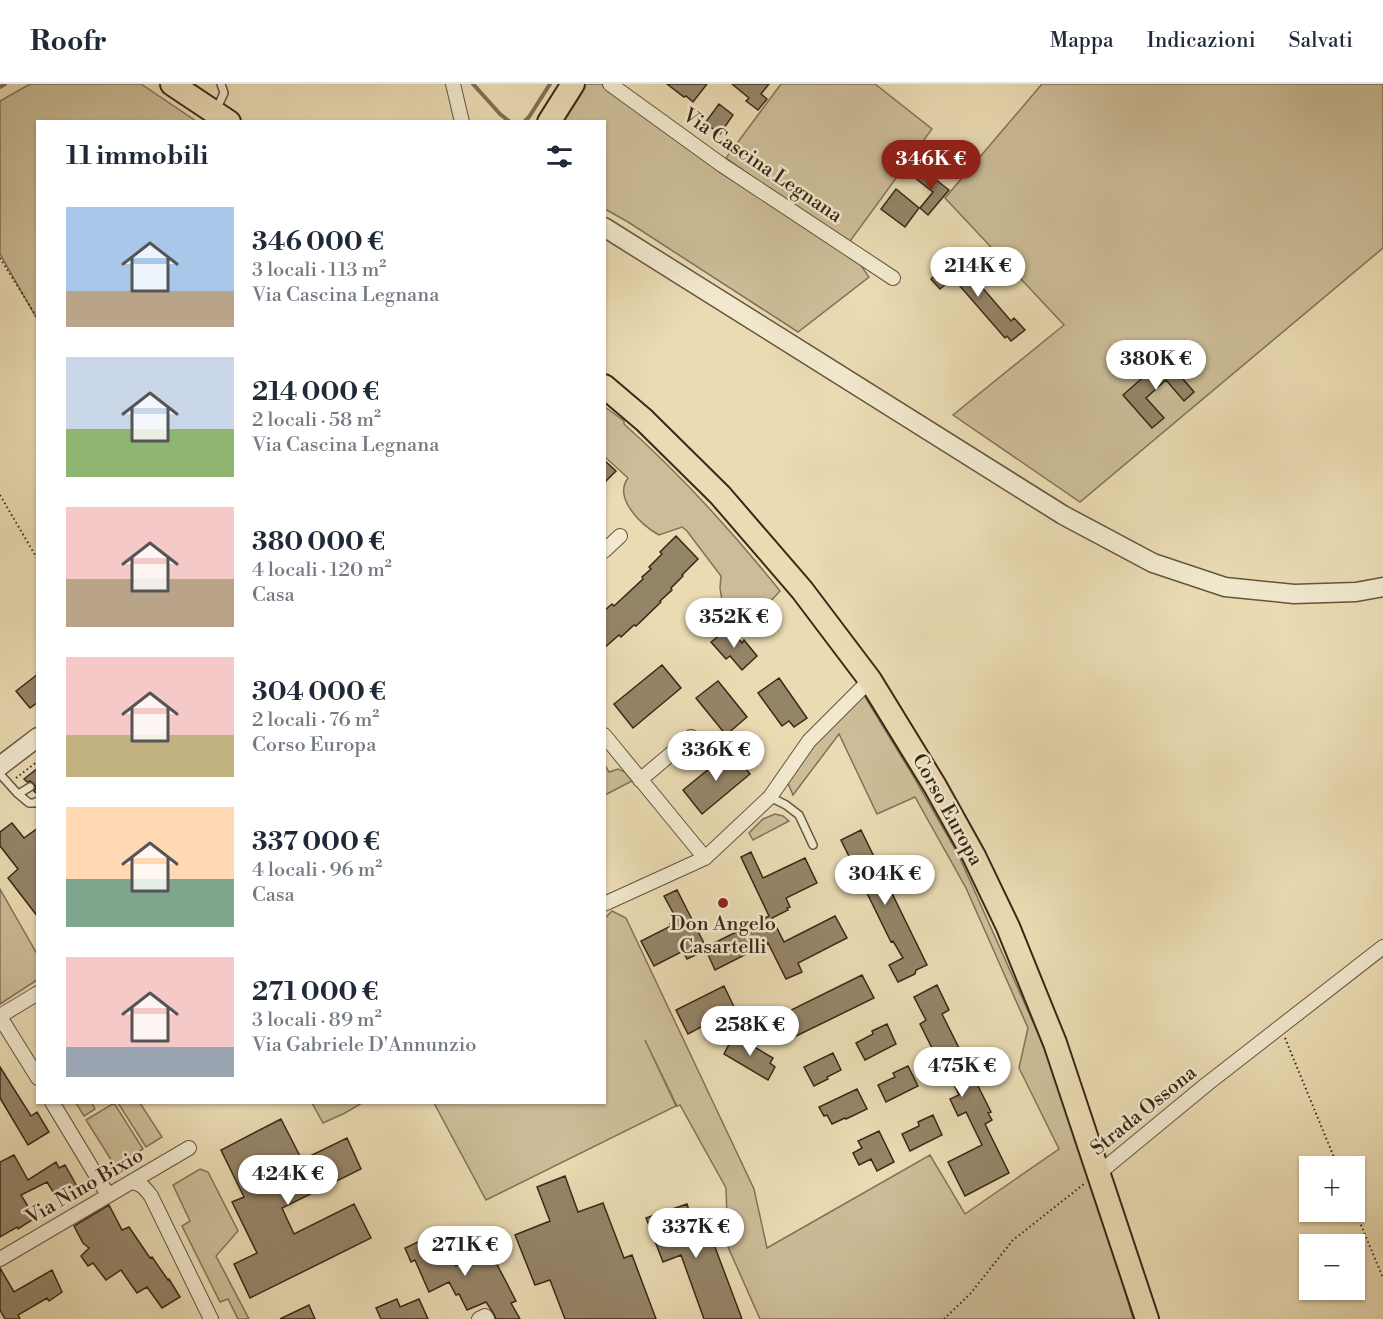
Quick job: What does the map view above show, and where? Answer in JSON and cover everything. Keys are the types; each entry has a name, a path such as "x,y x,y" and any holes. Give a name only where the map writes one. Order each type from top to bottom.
{"main road":[{"path":"172,84 223,109"},
{"path":"550,120 573,84"},
{"name":"Corso Europa","path":"606,388 644,420 720,495 802,590 870,680 935,786 974,856 1008,927 1055,1043 1147,1319"}],"street":[{"path":"453,84 462,120"},
{"name":"Via Cascina Legnana","path":"610,84 722,165 893,278"},
{"path":"607,229 1063,515 1153,562 1225,587 1294,594 1356,592 1383,587"},
{"path":"606,549 620,536"},
{"path":"606,903 705,858 770,797 809,741 870,680"},
{"path":"640,780 691,737"},
{"path":"606,738 705,858"},
{"path":"0,766 36,739"},
{"name":"Strada Ossona","path":"1099,1173 1207,1084 1383,947"},
{"path":"36,994 0,1017 36,1075"},
{"path":"53,1104 108,1195"},
{"name":"Via Nino Bixio","path":"0,1259 189,1148"},
{"path":"131,1182 138,1183 151,1196 211,1319"}],"lane":[{"path":"221,84 223,109"},
{"path":"223,109 227,84"},
{"path":"0,774 29,803 36,802"},
{"path":"17,793 30,787"},
{"path":"770,797 799,815 813,845"}],"path":[{"path":"0,258 36,316"},
{"path":"0,495 36,557"},
{"path":"8,784 36,763"},
{"path":"1281,1027 1334,1156"},
{"name":"Strada Ossona","path":"944,1319 970,1294 1013,1240 1099,1173"},
{"path":"1360,1222 1383,1278"}],"shaded area":[{"path":"30,84 141,84 195,120 36,120 36,317 0,254 0,101"},
{"path":"583,84 601,84 717,167 860,264 869,277 798,332 606,210 606,120 559,120"},
{"path":"781,84 875,84 932,129 848,244 726,158"},
{"path":"1042,84 1383,84 1383,248 1080,502 953,415 1064,325 945,198"},
{"path":"606,408 624,421 624,424 686,483 725,525 780,591 766,606 762,604 750,606 722,601 721,576 687,531 682,527 659,535 637,518 626,502 624,494 624,486 628,478 606,458"},
{"path":"861,696 865,697 959,856 1045,1049 1133,1319 760,1319 728,1247 726,1188 680,1105 677,1106 645,1040 676,1106 486,1200 435,1104 606,1104 606,917 612,911 626,918 754,1189 767,1248 930,1155 965,1214 1059,1149 1019,1068 1028,1028 966,888 915,797 877,814 839,734 793,795 787,781 809,749"},
{"path":"606,767 609,772 618,769 625,772 632,781 606,794"},
{"path":"775,814 789,821 753,840 749,833 763,819"},
{"path":"0,889 36,952 36,981 0,1004"},
{"path":"77,1104 92,1104 95,1109 84,1116"},
{"path":"115,1104 143,1149 115,1166 86,1120"},
{"path":"119,1104 141,1104 162,1137 146,1147"},
{"path":"313,1104 360,1104 345,1113 323,1123"},
{"path":"200,1169 208,1172 238,1231 216,1256 249,1319 238,1319 228,1299 220,1302 182,1226 190,1221 173,1185"}],"building":[{"path":"667,84 707,84 693,102"},
{"path":"732,84 769,84 761,94 767,99 758,110 746,101 749,98"},
{"path":"719,104 733,115 720,134 705,123"},
{"path":"921,168 949,190 928,215 920,208 933,192 914,177"},
{"path":"896,189 919,208 905,227 881,209"},
{"path":"956,257 1011,321 1014,318 1025,330 1011,341 1007,336 1005,338 953,278 940,289 931,279"},
{"path":"1165,358 1194,392 1184,401 1166,380 1146,398 1164,418 1152,428 1123,395"},
{"path":"606,462 616,471 606,481"},
{"path":"676,536 698,559 661,602 636,626 634,625 621,637 619,635 606,646 606,609 612,604 614,606 643,579 642,577 651,569 649,567 662,554 660,552"},
{"path":"729,628 742,643 744,640 757,656 742,670 730,656 726,659 711,642"},
{"path":"662,665 681,688 633,728 614,704"},
{"path":"36,676 36,704 30,708 16,691"},
{"path":"779,678 807,718 794,727 789,721 782,726 758,693"},
{"path":"718,681 747,717 726,735 696,698"},
{"path":"731,751 750,774 702,814 683,790"},
{"path":"36,770 36,787 24,779"},
{"path":"12,823 24,838 36,829 36,914 8,878 18,869 0,846 0,832"},
{"path":"861,830 927,965 898,982 889,965 903,958 893,941 891,942 841,840"},
{"path":"751,852 763,878 805,858 817,883 786,898 790,907 787,908 788,910 772,918 784,942 835,916 847,938 798,963 802,972 786,979 768,943 715,970 706,950 687,959 683,951 654,966 641,941 671,926 670,924 677,920 664,896 677,890 706,947 769,916 741,857"},
{"path":"862,975 874,998 790,1039 779,1016"},
{"path":"937,985 949,1010 942,1014 991,1112 988,1113 992,1120 985,1124 1009,1173 965,1196 948,1162 982,1145 966,1112 958,1116 950,1099 959,1095 943,1062 940,1064 920,1024 926,1020 914,997"},
{"path":"724,986 735,1009 688,1034 676,1010"},
{"path":"887,1024 896,1044 865,1060 856,1043 873,1034 872,1031"},
{"path":"734,1035 773,1058 770,1063 775,1067 768,1080 724,1054"},
{"path":"833,1053 841,1070 814,1086 804,1067"},
{"path":"908,1066 918,1086 886,1102 878,1085 895,1077 893,1073"},
{"path":"0,1067 31,1116 37,1112 49,1132 28,1145 0,1098"},
{"path":"857,1089 867,1109 832,1124 819,1107"},
{"path":"933,1115 942,1135 910,1151 902,1134 919,1126 918,1122"},
{"path":"281,1119 302,1160 347,1138 361,1169 282,1208 294,1234 354,1204 371,1238 250,1298 234,1264 257,1253 232,1202 244,1197 221,1150"},
{"path":"879,1131 894,1162 877,1171 871,1159 859,1165 853,1153 862,1148 858,1141"},
{"path":"14,1155 28,1180 56,1162 59,1168 65,1165 78,1188 67,1194 64,1189 55,1195 47,1182 21,1195 35,1218 0,1237 0,1162"},
{"path":"565,1176 578,1212 603,1203 624,1258 632,1255 656,1319 565,1319 550,1280 535,1285 515,1235 550,1221 537,1187"},
{"path":"687,1204 690,1214 701,1210 742,1319 704,1319 681,1255 663,1262 646,1218"},
{"path":"109,1205 122,1230 129,1227 180,1297 162,1308 147,1287 137,1293 121,1270 106,1280 93,1263 88,1266 81,1256 89,1248 83,1243 74,1226"},
{"path":"435,1234 441,1247 445,1246 456,1266 489,1249 516,1301 511,1303 520,1319 496,1319 486,1302 467,1310 459,1294 456,1295 449,1282 429,1292 415,1260 411,1262 405,1248"},
{"path":"0,1268 14,1292 52,1270 62,1292 49,1301 47,1298 18,1315 20,1319 5,1319 0,1310"},
{"path":"397,1299 400,1307 419,1299 428,1319 381,1319 376,1308"},
{"path":"309,1305 315,1319 280,1319"}],"waterway":[{"path":"0,87 5,84"},
{"path":"473,84 508,120"},
{"path":"526,120 550,84"}],"place":[{"name":"Don Angelo Casartelli","path":"723,903"}]}
